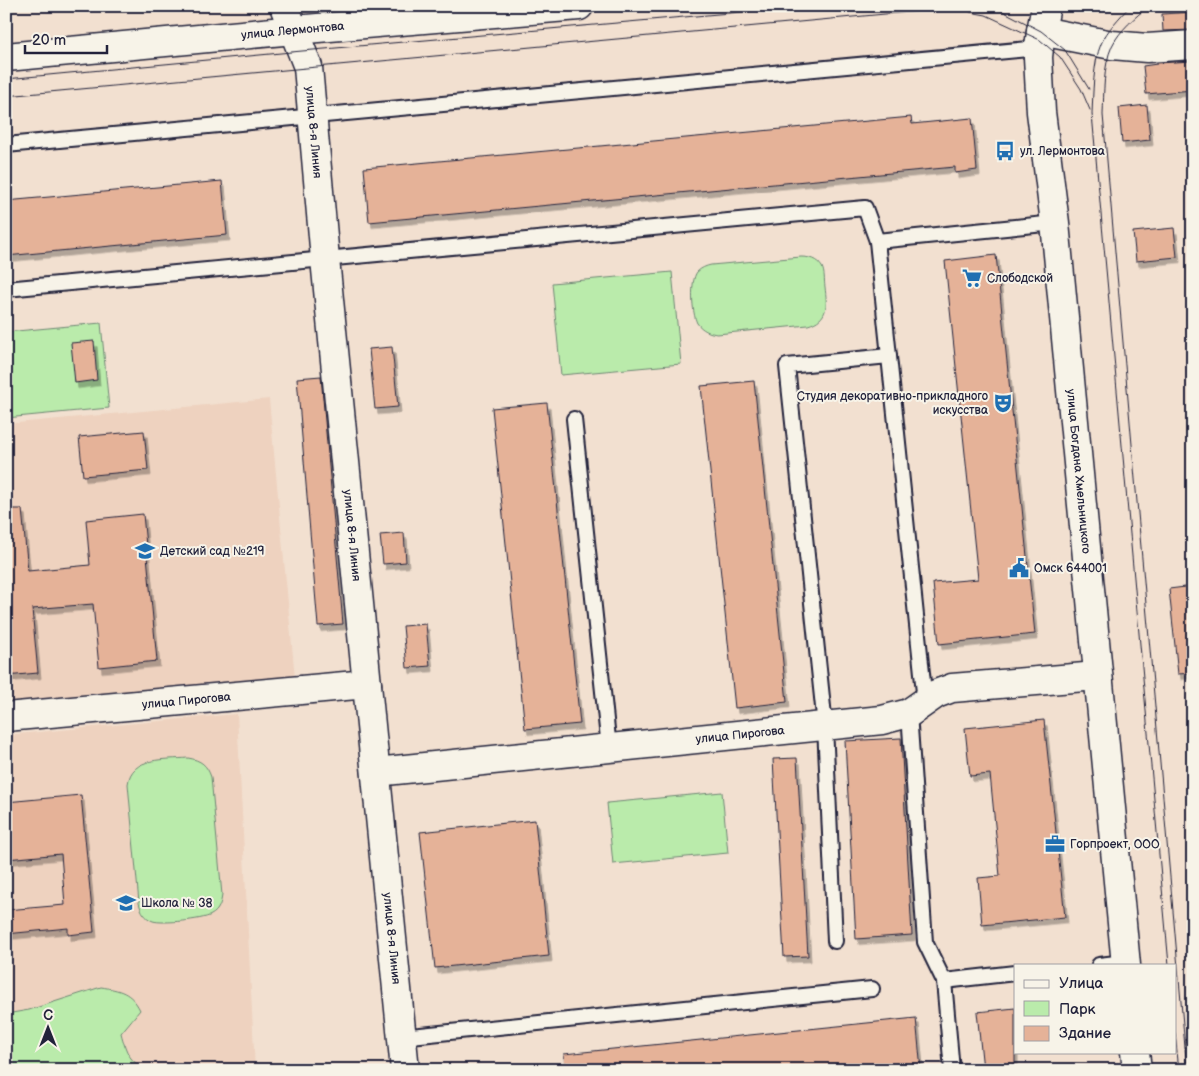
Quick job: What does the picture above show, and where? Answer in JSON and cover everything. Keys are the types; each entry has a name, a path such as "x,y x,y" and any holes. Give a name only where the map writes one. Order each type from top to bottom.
{"street":[{"name":"улица Лермонтова","path":"6,57 289,18 579,6"},
{"name":"улица 8-я Линия","path":"289,18 308,67 325,259 405,1070"},
{"path":"1042,28 1112,46 1147,48 1193,45"},
{"name":"улица Богдана Хмельницкого","path":"1042,28 1038,57 1041,112 1055,223 1097,676 1117,964"},
{"name":"улица Пирогова","path":"376,772 882,720 917,707 936,694 952,688 1097,676"},
{"name":"улица Пирогова","path":"6,718 367,684"},
{"path":"1135,1054 1137,1070"}],"lane":[{"path":"6,145 312,116 1042,28"},
{"path":"6,289 865,208 877,241 889,356 917,707 925,942 944,981 952,1070"},
{"path":"877,241 1055,223"},
{"path":"835,941 825,726 787,366 889,356"},
{"path":"574,419 609,748"},
{"path":"944,981 1014,974"},
{"path":"401,1037 872,989"}],"shaded area":[{"name":"Детский сад №219","path":"269,399 295,678 6,705 6,424"},
{"name":"Школа № 38","path":"237,714 255,1070 6,1070 6,735"}],"green space":[{"path":"801,257 815,260 820,264 824,272 826,305 820,319 808,325 717,334 706,331 697,323 693,305 693,282 700,269 711,265"},
{"path":"672,272 681,364 561,375 552,283"},
{"path":"101,323 109,408 6,418 6,332"},
{"path":"188,758 203,764 208,769 211,777 221,901 216,911 207,917 173,922 158,922 153,921 144,914 139,903 128,784 136,768 143,764 151,761"},
{"path":"722,792 728,853 613,864 607,803"},
{"path":"101,987 124,993 137,1004 140,1010 121,1033 130,1057 138,1065 151,1070 6,1070 6,1014 29,1010"}],"building":[{"path":"1193,12 1193,30 1163,31 1162,14"},
{"path":"1193,61 1193,90 1146,94 1143,66 1157,63"},
{"path":"1147,105 1150,140 1122,143 1119,108"},
{"path":"911,117 912,124 972,118 977,170 955,173 955,167 369,222 364,168"},
{"path":"222,181 227,235 6,256 6,201"},
{"path":"1174,228 1177,257 1136,261 1133,232"},
{"path":"996,255 1035,634 939,644 933,583 978,579 945,261"},
{"path":"94,341 97,380 75,383 71,343"},
{"path":"392,347 398,407 375,409 369,349"},
{"path":"321,376 343,624 318,626 297,378"},
{"path":"754,381 787,702 735,708 701,386"},
{"path":"547,403 580,724 525,729 492,408"},
{"path":"144,431 148,470 83,476 79,437"},
{"path":"6,509 22,509 28,571 90,565 86,520 143,514 157,661 99,667 93,604 32,609 38,673 6,676"},
{"path":"404,533 406,562 383,564 380,535"},
{"path":"1193,586 1193,673 1178,674 1169,589"},
{"path":"426,624 430,666 407,668 403,626"},
{"path":"1044,720 1065,917 982,925 978,878 1000,876 990,774 970,776 965,728"},
{"path":"901,738 912,935 856,939 845,741"},
{"path":"797,758 808,956 784,957 773,759"},
{"path":"81,795 94,932 68,935 68,928 6,934 6,910 65,905 61,854 6,859 6,802"},
{"path":"535,820 549,956 435,968 420,832"},
{"path":"1014,1008 1015,1065 983,1069 977,1012"},
{"path":"916,1018 921,1070 565,1070 564,1054"}],"tram line":[{"path":"6,79 808,6"},
{"path":"6,96 885,14 989,6"},
{"path":"993,6 1041,31 1065,50 1089,89"},
{"path":"1130,6 1110,29 1098,52 1093,88 1092,114 1169,964"},
{"path":"1149,6 1123,29 1112,46 1105,71 1103,115 1187,1070"},
{"path":"970,12 986,15 1040,40 1060,57 1081,89 1090,110"},
{"path":"1176,1042 1179,1070"}],"place":[{"name":"ул. Лермонтова","path":"1005,151"},
{"name":"Слободской","path":"972,278"},
{"name":"Студия декоративно-прикладного искусства","path":"1003,403"},
{"name":"Детский сад №219","path":"145,551"},
{"name":"Омск 644001","path":"1019,568"},
{"name":"Горпроект, ООО","path":"1055,844"},
{"name":"Школа № 38","path":"126,903"}]}
